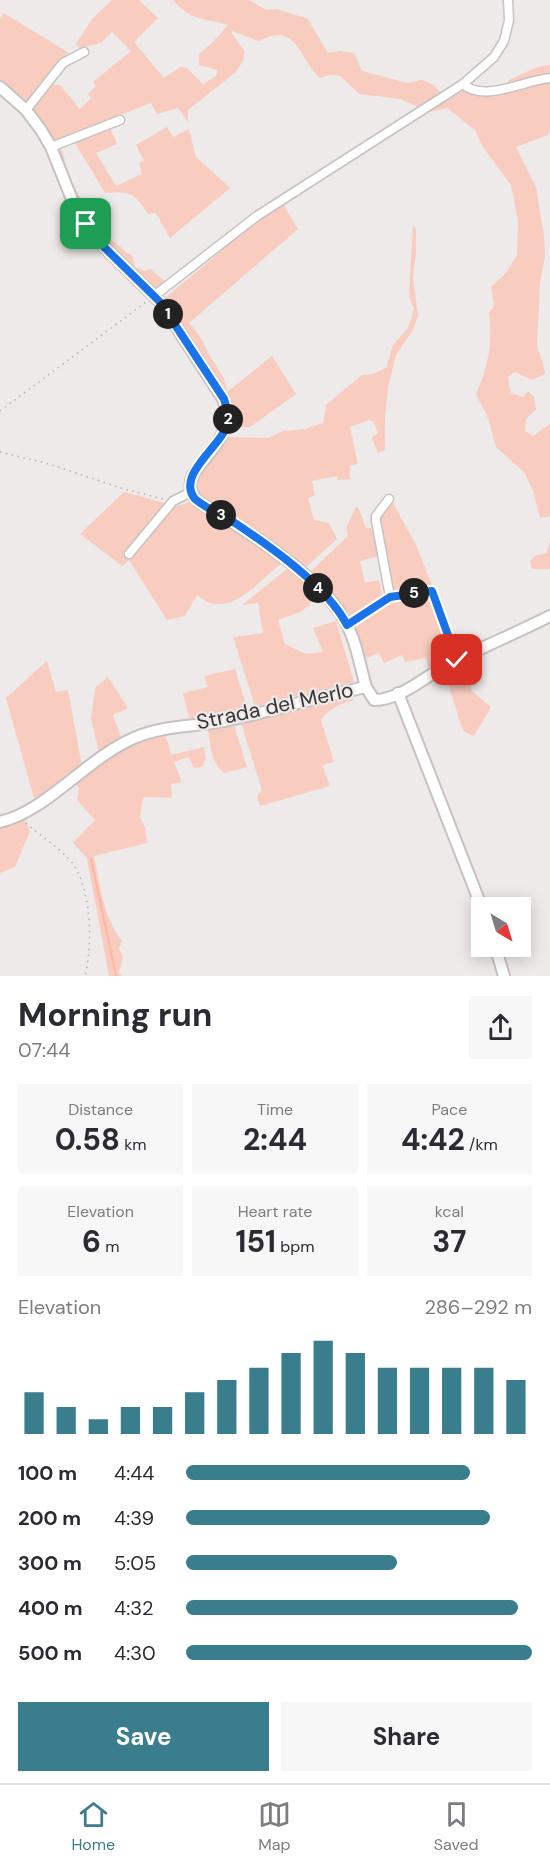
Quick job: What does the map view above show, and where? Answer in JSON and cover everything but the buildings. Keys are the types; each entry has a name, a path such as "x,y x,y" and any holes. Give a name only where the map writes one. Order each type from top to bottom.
{"street":[{"path":"154,296 256,216 464,84 494,57 504,41 509,20 508,0"},
{"path":"26,110 63,63 84,52"},
{"path":"464,84 474,91 489,92 536,79 550,78"},
{"path":"0,87 37,122 51,147 73,202 86,224 115,259 154,296 218,390 228,411 228,421 224,431 191,479 191,492 199,502 258,539 323,592 347,625 366,687"},
{"path":"51,147 120,120"},
{"path":"129,554 173,501 191,492"},
{"path":"389,499 376,516 376,521 390,597"},
{"path":"347,625 390,597 432,591 457,660"},
{"name":"Strada del Merlo","path":"0,822 20,816 102,756 137,737 173,727 221,722 366,687 374,700 398,693 457,660 550,616"},
{"path":"398,693 478,897"},
{"path":"498,957 504,976"}],"path":[{"path":"0,411 154,296"},
{"path":"0,452 49,464 124,489 173,501"},
{"path":"20,816 67,857 77,871 90,928 85,976"}],"shaded area":[{"path":"112,0 139,0 158,18 134,42 164,78 180,67 187,68 203,84 216,76 218,70 199,65 199,54 228,25 198,18 179,7 173,0 249,0 266,10 277,9 308,19 328,53 340,51 354,53 362,71 408,83 422,80 432,84 441,93 418,107 400,99 359,94 340,76 330,75 320,78 290,39 272,36 259,41 232,31 244,50 244,59 236,72 188,110 188,122 178,108 157,114 151,103 54,141 31,108 50,85 60,85 80,109 91,98 88,94 96,86 93,82 131,51 112,32 101,43 80,48 76,44 92,19"},
{"path":"4,13 69,53 27,105 0,81 0,18"},
{"path":"550,65 550,74 542,74 506,86 509,80 534,68"},
{"path":"550,82 550,131 548,135 516,147 536,187 544,236 545,257 540,283 537,346 545,374 532,380 515,372 508,377 511,393 523,397 528,391 534,397 536,409 526,419 525,431 533,436 550,424 550,516 540,518 533,491 524,472 496,447 488,418 476,394 488,355 489,313 494,306 491,287 506,273 517,255 518,220 511,185 483,147 475,130 447,108 429,112 463,91 479,96 531,83"},
{"path":"167,127 173,137 189,129 196,157 230,188 170,238 156,213 148,214 131,195 120,192 105,193 75,143 110,128 117,144 96,153 116,186 142,174 139,163 144,161 136,145"},
{"path":"62,149 69,178 92,214 96,227 103,231 108,239 132,255 135,267 145,271 150,269 165,281 154,290 122,259 95,228 73,192 65,173 58,151"},
{"path":"283,204 298,229 189,323 201,338 223,377 227,392 164,299 259,219"},
{"path":"413,224 416,229 416,253 413,277 418,316 413,330 396,355 388,387 385,450 378,453 372,437 378,433 373,421 369,420 350,427 358,464 350,466 350,479 338,480 337,476 312,481 315,495 308,498 314,520 329,523 337,539 304,569 267,538 198,493 197,480 204,465 224,437 268,438 283,431 305,429 323,423 326,405 362,375 373,374 386,368 393,345 408,328 414,309 409,296"},
{"path":"272,356 296,394 250,427 230,427 233,412 227,392"},
{"path":"124,492 168,504 126,554 128,559 171,508 190,502 264,548 282,563 250,590 232,601 212,604 197,595 185,616 167,620 129,560 122,566 80,534"},
{"path":"393,503 416,545 433,588 392,594 379,520"},
{"path":"356,507 359,509 366,528 375,528 380,556 360,561 365,583 379,580 383,598 353,619 332,592 311,571 348,536 346,528"},
{"path":"550,541 550,569 532,569 530,561 535,556 546,553"},
{"path":"287,569 315,592 308,598 311,604 300,612 278,620 285,644 306,654 323,652 313,628 336,621 354,682 255,706 233,637 263,633 258,603 242,605"},
{"path":"430,593 454,656 429,670 426,658 405,662 402,655 384,663 379,653 366,658 355,624 391,599"},
{"path":"47,661 56,692 68,690 82,766 35,802 6,698"},
{"path":"462,662 472,691 491,707 474,736 465,732 461,725 444,671"},
{"path":"235,669 247,707 221,714 189,718 183,693 208,687 204,676"},
{"path":"108,677 128,708 113,715 121,737 99,753 91,718 95,688"},
{"path":"350,697 354,700 335,707 321,720 334,762 322,765 330,786 260,806 257,797 262,790 241,723"},
{"path":"234,725 247,767 225,773 214,759 208,729"},
{"path":"182,731 166,736 171,755 204,747 206,758 202,767 194,768 189,757 174,762 182,782 171,784 172,798 143,797 140,818 145,827 147,843 94,856 106,911 122,941 119,949 123,957 119,972 122,976 109,976 87,858 73,843 95,820 77,800 79,788 74,781 124,748 151,737"},
{"path":"24,818 30,831 15,867 0,873 0,826"}],"waterway":[{"path":"91,859 116,976"}],"route":[{"path":"86,224 115,259 160,302 224,399 228,421 224,431 191,479 190,490 195,499 233,522 288,562 323,592 347,625 390,597 432,591 457,660"}]}
